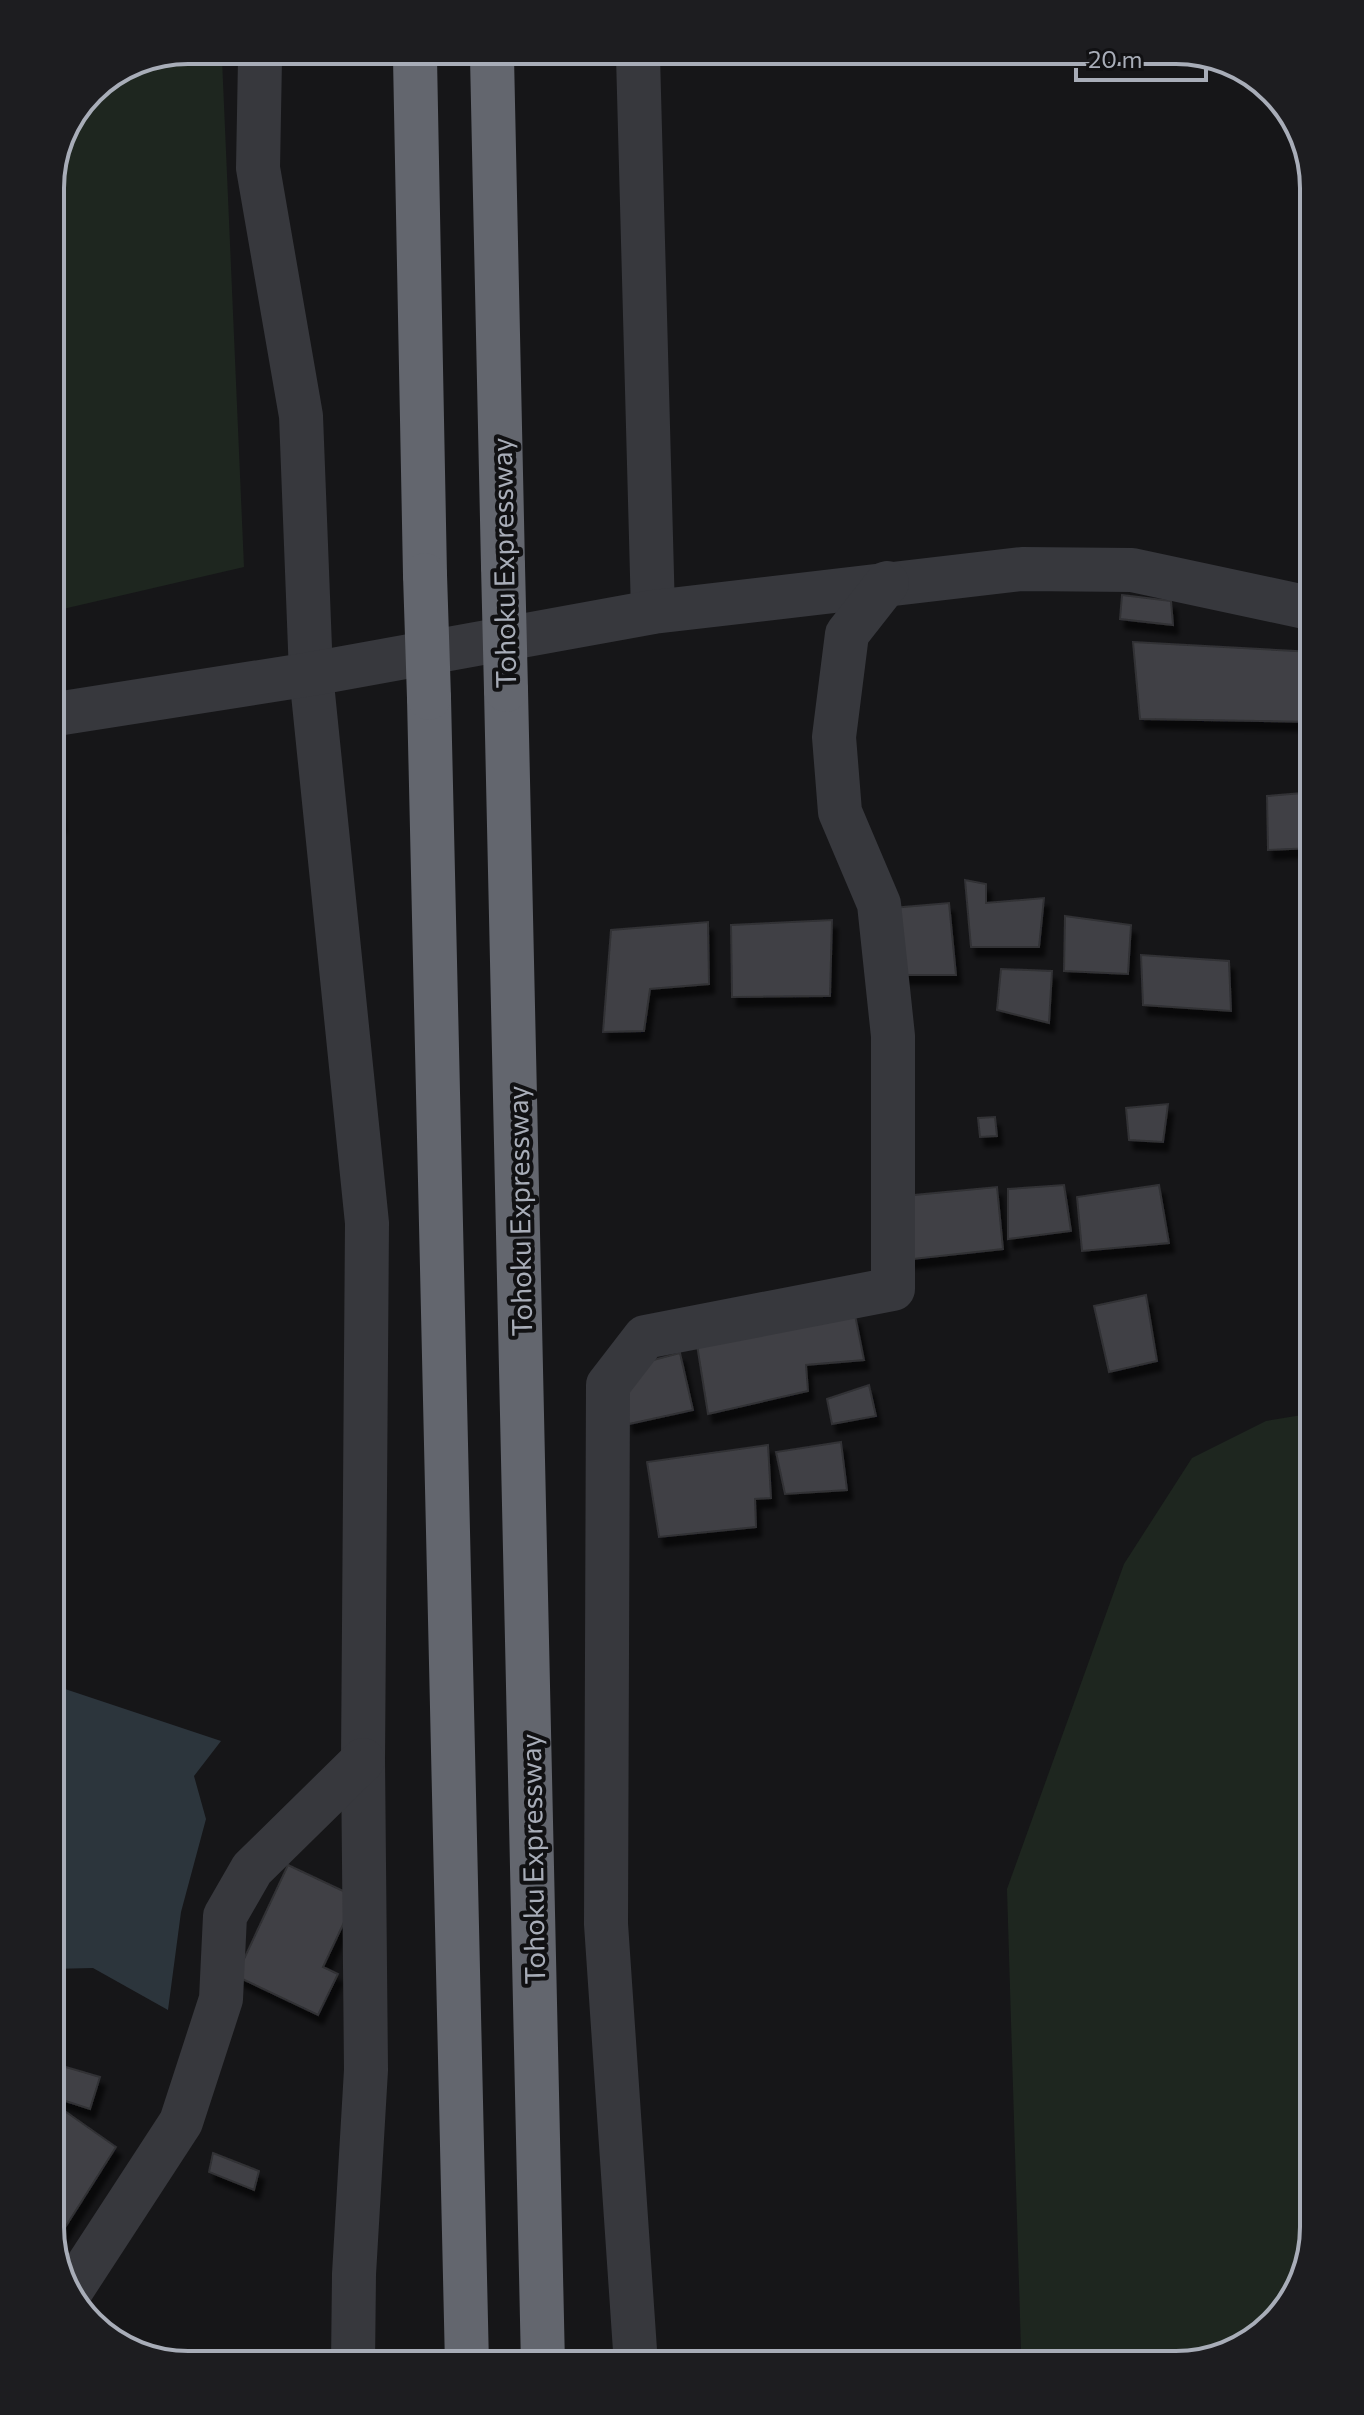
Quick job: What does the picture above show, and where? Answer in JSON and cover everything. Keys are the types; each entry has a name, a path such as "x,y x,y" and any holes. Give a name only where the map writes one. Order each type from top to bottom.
{"highway":[{"path":"415,64 467,2351"},
{"name":"Tohoku Expressway","path":"492,64 543,2351"}],"street":[{"path":"260,64 258,168 301,416 311,674 367,1223 363,1760 366,2070 354,2274 353,2351"},
{"path":"638,64 653,612"},
{"path":"64,713 311,674 653,612 1022,569 1132,570 1300,606"},
{"path":"635,2351 606,1924 608,1385 645,1337 893,1289 893,1036 889,992 879,904 840,812 834,737 847,634 887,583"},
{"path":"77,2282 181,2122 221,1999 225,1916 252,1869 363,1760"}],"shaded area":[{"path":"222,64 244,567 64,609 64,180 68,156 90,112 106,95 140,73 163,66"},
{"path":"1300,1415 1300,2227 1296,2259 1283,2289 1258,2320 1231,2338 1208,2347 1176,2351 1021,2351 1007,1889 1124,1564 1192,1458 1266,1421"},
{"path":"64,1689 221,1741 194,1776 206,1819 181,1912 168,2010 93,1968 64,1969"}],"building":[{"path":"1122,595 1171,601 1173,625 1120,619"},
{"path":"1133,642 1300,651 1300,722 1140,719"},
{"path":"1300,793 1300,849 1268,850 1267,796"},
{"path":"965,880 986,884 986,903 1044,898 1039,947 971,947"},
{"path":"949,903 956,975 895,975 892,908"},
{"path":"1065,916 1131,925 1128,974 1064,971"},
{"path":"832,920 830,996 732,997 731,925"},
{"path":"708,922 709,984 650,989 644,1031 603,1032 611,930"},
{"path":"1141,955 1229,961 1231,1011 1143,1005"},
{"path":"1001,969 1052,971 1049,1023 997,1010"},
{"path":"1168,1104 1163,1142 1129,1140 1126,1108"},
{"path":"995,1117 997,1136 980,1137 978,1118"},
{"path":"1064,1185 1071,1231 1008,1239 1008,1189"},
{"path":"1159,1185 1169,1243 1082,1251 1077,1197"},
{"path":"997,1187 1003,1249 904,1260 904,1196"},
{"path":"1146,1295 1157,1361 1109,1372 1094,1306"},
{"path":"855,1315 864,1360 806,1365 808,1391 708,1414 697,1345"},
{"path":"680,1353 693,1410 629,1424 620,1395 634,1365"},
{"path":"869,1385 876,1416 832,1424 827,1399"},
{"path":"841,1442 847,1490 785,1494 776,1452"},
{"path":"768,1445 771,1498 755,1499 756,1527 659,1537 647,1462"},
{"path":"288,1865 356,1897 323,1967 338,1974 318,2015 236,1976"},
{"path":"64,2066 100,2077 90,2109 64,2101"},
{"path":"64,2111 116,2147 64,2229"},
{"path":"213,2153 259,2171 254,2190 209,2172"}]}
